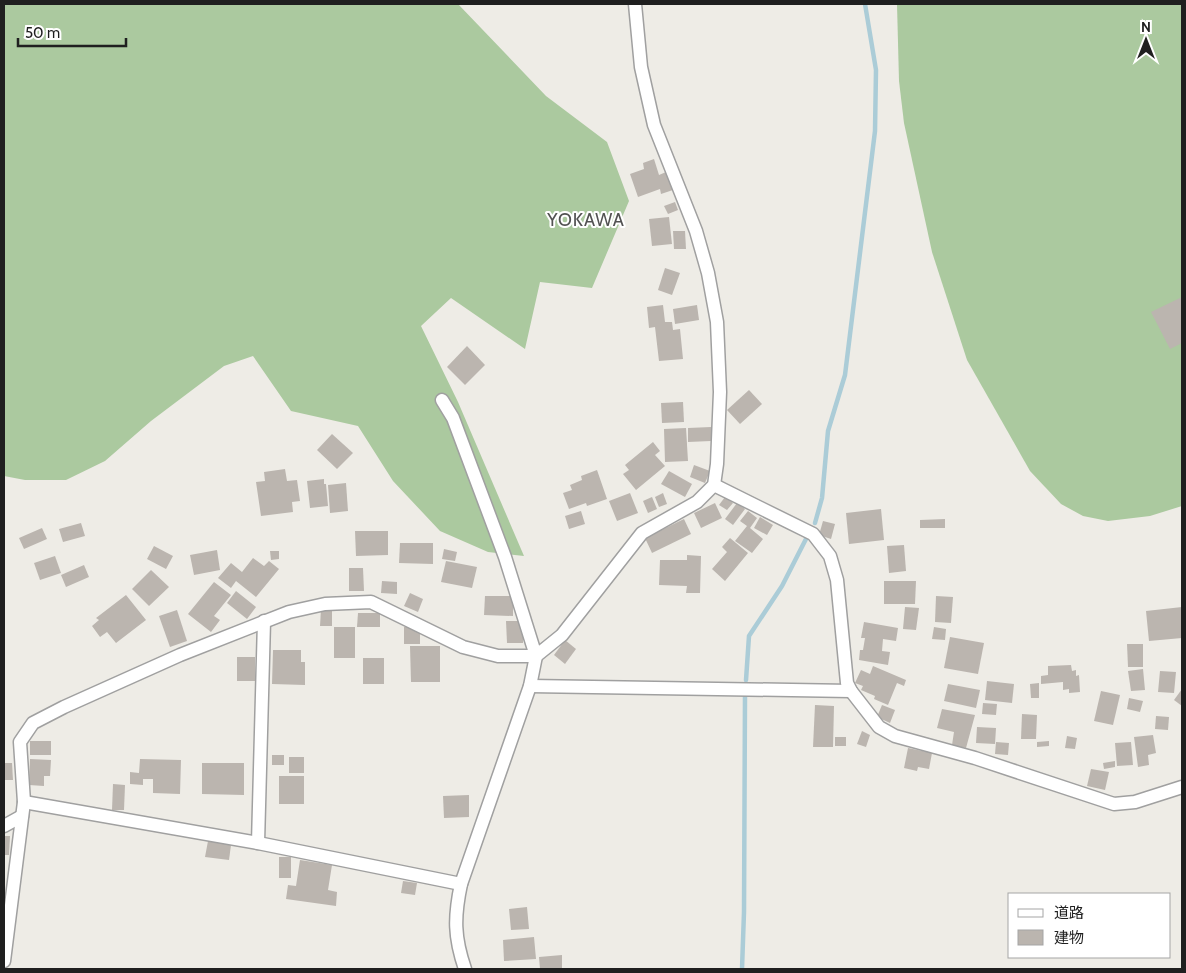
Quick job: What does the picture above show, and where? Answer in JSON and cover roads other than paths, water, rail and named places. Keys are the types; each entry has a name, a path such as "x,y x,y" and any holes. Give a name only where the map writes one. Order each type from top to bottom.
{"street":[{"path":"4,961 24,802 20,742 33,723 64,707 180,655 289,612 325,604 372,602 462,647 498,656 536,656 562,635 642,533 697,502 714,485 717,464 720,392 717,322 708,273 696,231 654,125 641,67 635,4"},
{"path":"442,400 453,418 505,557 536,656 530,686 461,884 456,908 456,938 465,969"},
{"path":"714,485 813,534 830,556 837,580 847,683 879,727 895,736 975,758 1114,804 1135,802 1182,786"},
{"path":"258,843 264,622"},
{"path":"530,686 852,692"},
{"path":"24,802 258,843 461,884"},
{"path":"4,826 22,816"}],"waterway":[{"path":"815,523 822,498 828,431 845,375 875,131 876,70 865,4"},
{"path":"746,680 749,636 782,586 807,537"},
{"path":"742,969 745,695"}],"district":[{"name":"YOKAWA","path":"586,220"}]}
